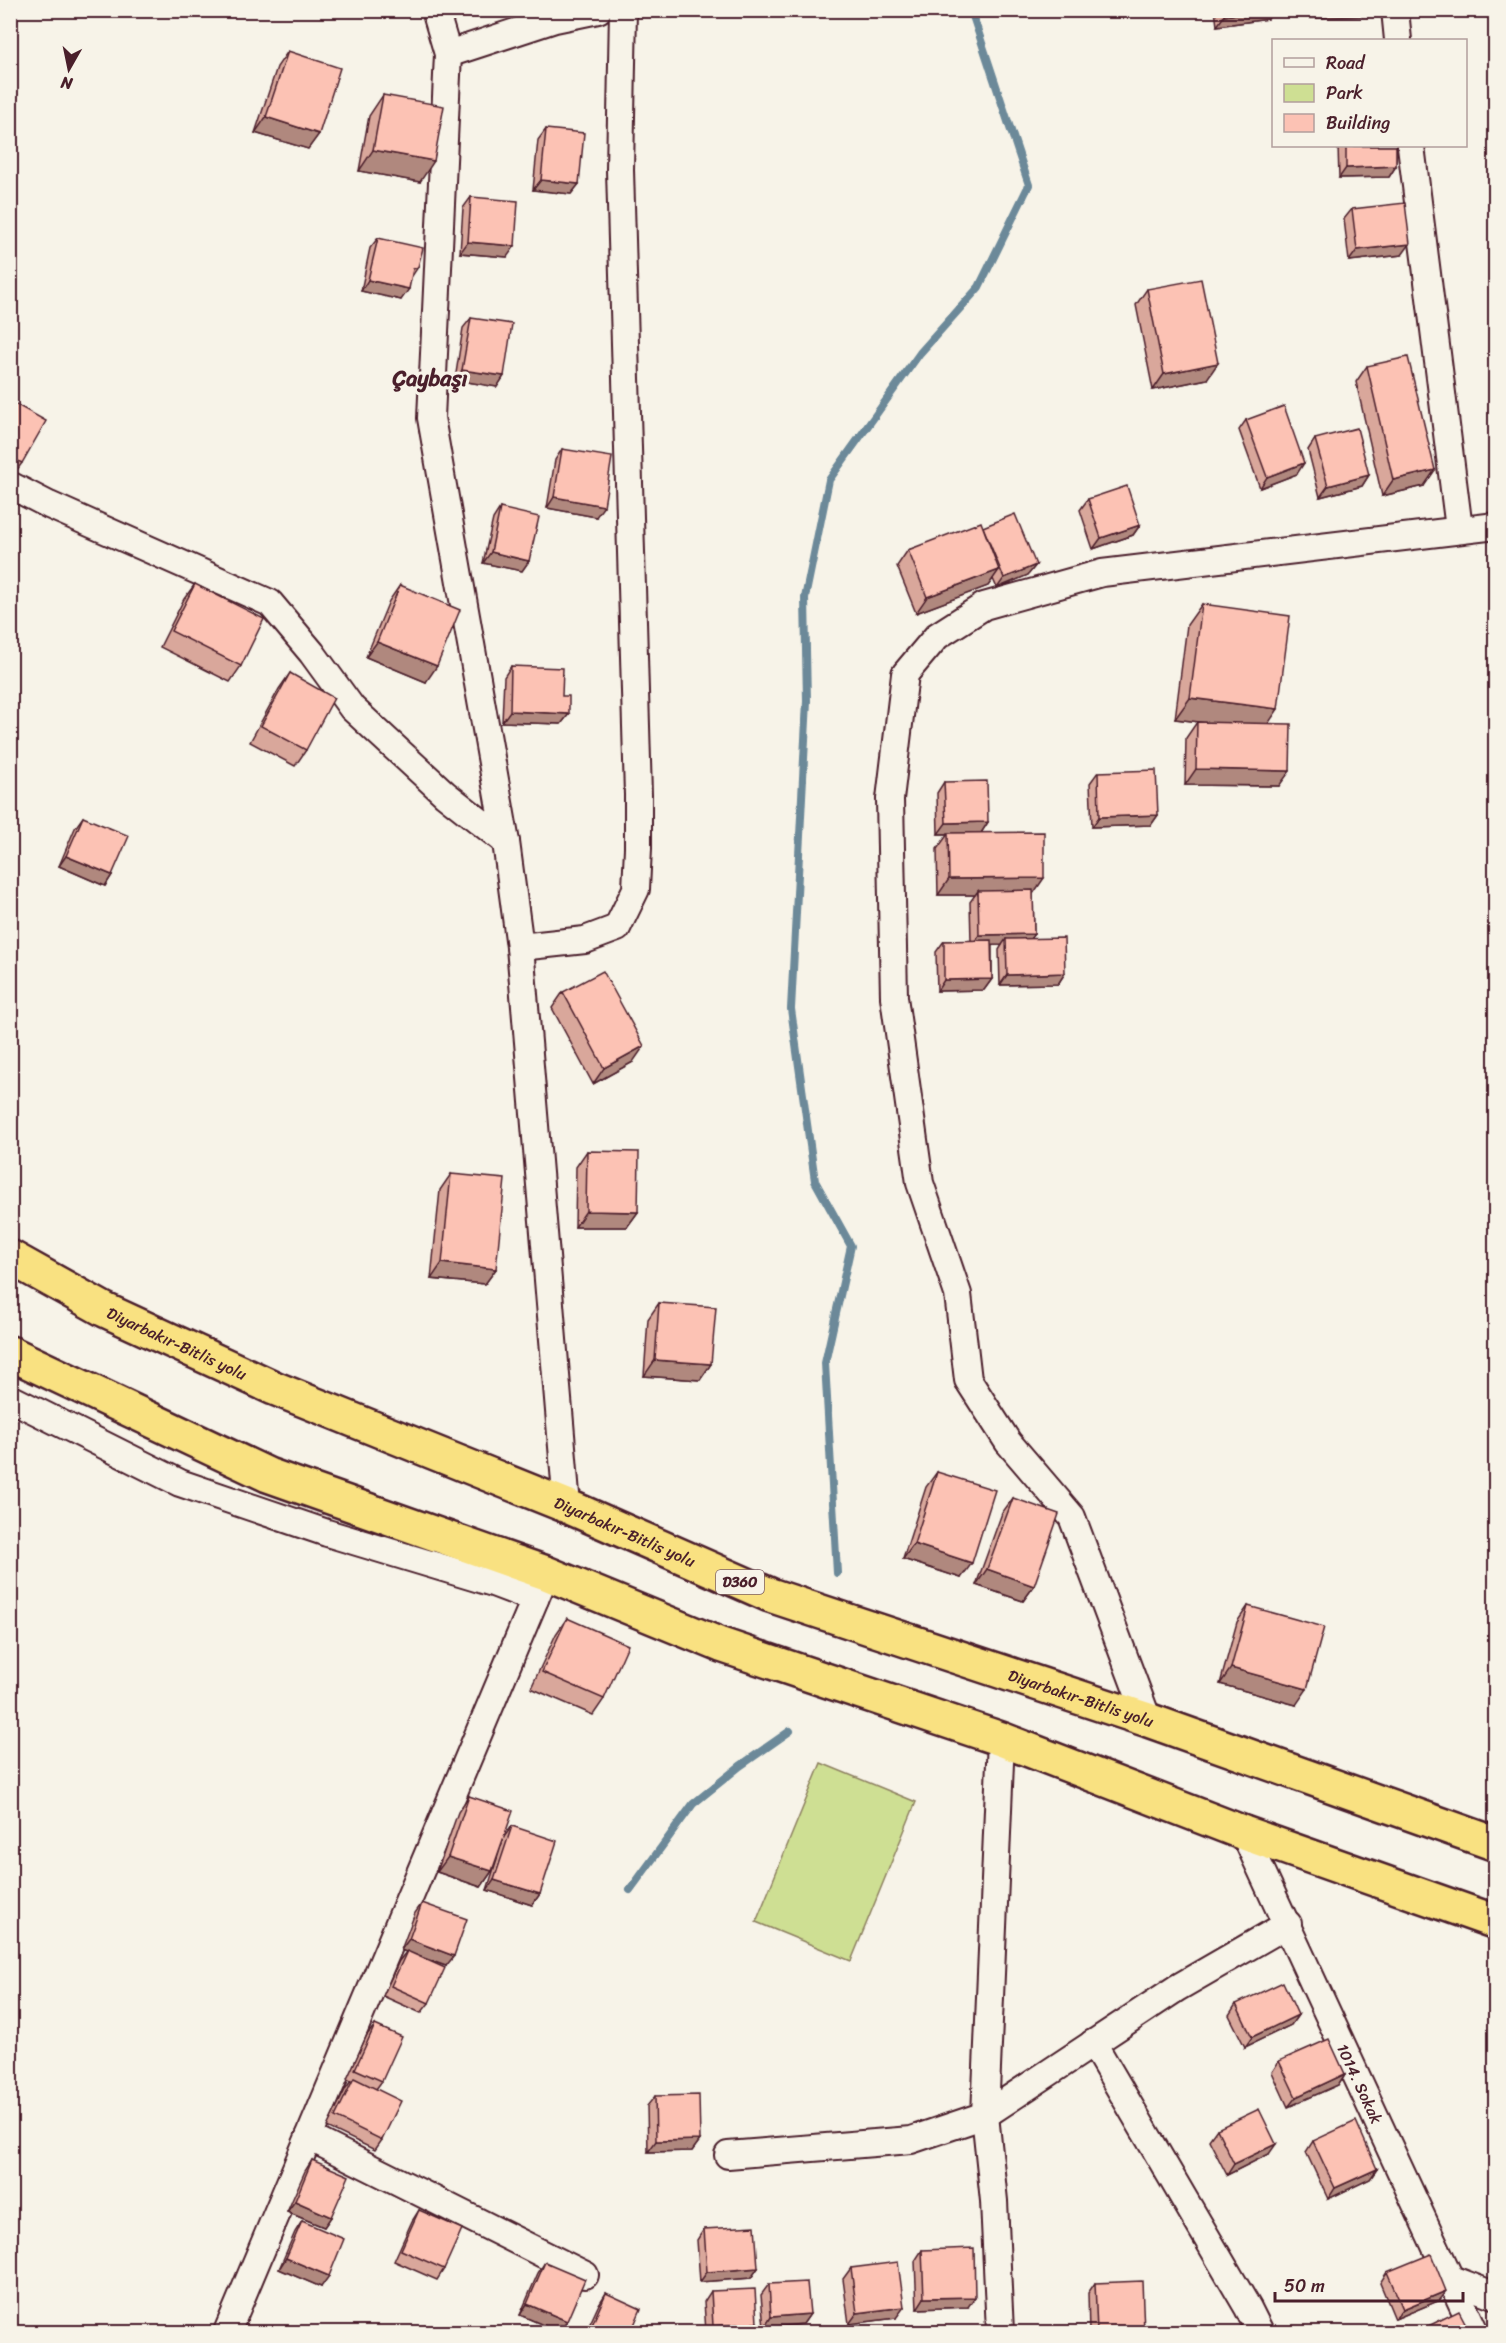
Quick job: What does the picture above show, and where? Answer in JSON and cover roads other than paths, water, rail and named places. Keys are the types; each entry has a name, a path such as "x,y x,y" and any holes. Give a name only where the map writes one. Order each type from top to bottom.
{"highway":[{"name":"Diyarbakır-Bitlis yolu","path":"10,1257 105,1310 274,1388 567,1506 770,1595 1148,1720 1496,1844"},
{"path":"10,1353 268,1475 541,1586 1001,1739 1244,1833 1496,1922"}],"street":[{"path":"435,10 448,54 431,418 506,842 520,947 567,1506"},
{"path":"448,54 555,20 598,10"},
{"path":"520,947 585,939 617,928 636,889 638,795 620,170 623,10"},
{"path":"1395,10 1398,39"},
{"path":"1411,147 1459,529"},
{"path":"10,485 49,505 270,603 312,653 352,708 445,794 506,842"},
{"path":"1148,1720 1072,1517 1008,1442 968,1380 958,1294 920,1183 894,997 890,799 905,674 937,636 984,606 1102,573 1496,526"},
{"path":"10,1398 180,1483 327,1533 493,1583 541,1586 227,2332"},
{"path":"1000,2332 994,2201 985,2115 1001,1739"},
{"name":"1014. Sokak","path":"1244,1833 1475,2332"},
{"path":"729,2155 911,2140 985,2115 1177,1988 1288,1924"},
{"path":"1093,2043 1260,2332"},
{"path":"309,2137 585,2275"},
{"path":"1449,2278 1496,2296"}],"waterway":[{"path":"837,1573 825,1363 851,1246 815,1181 791,1009 807,701 805,598 829,480 920,353 979,287 1029,185 971,10"},
{"path":"630,1890 693,1804 740,1766 790,1731"}],"district":[{"name":"Çaybaşı","path":"430,378"}]}
